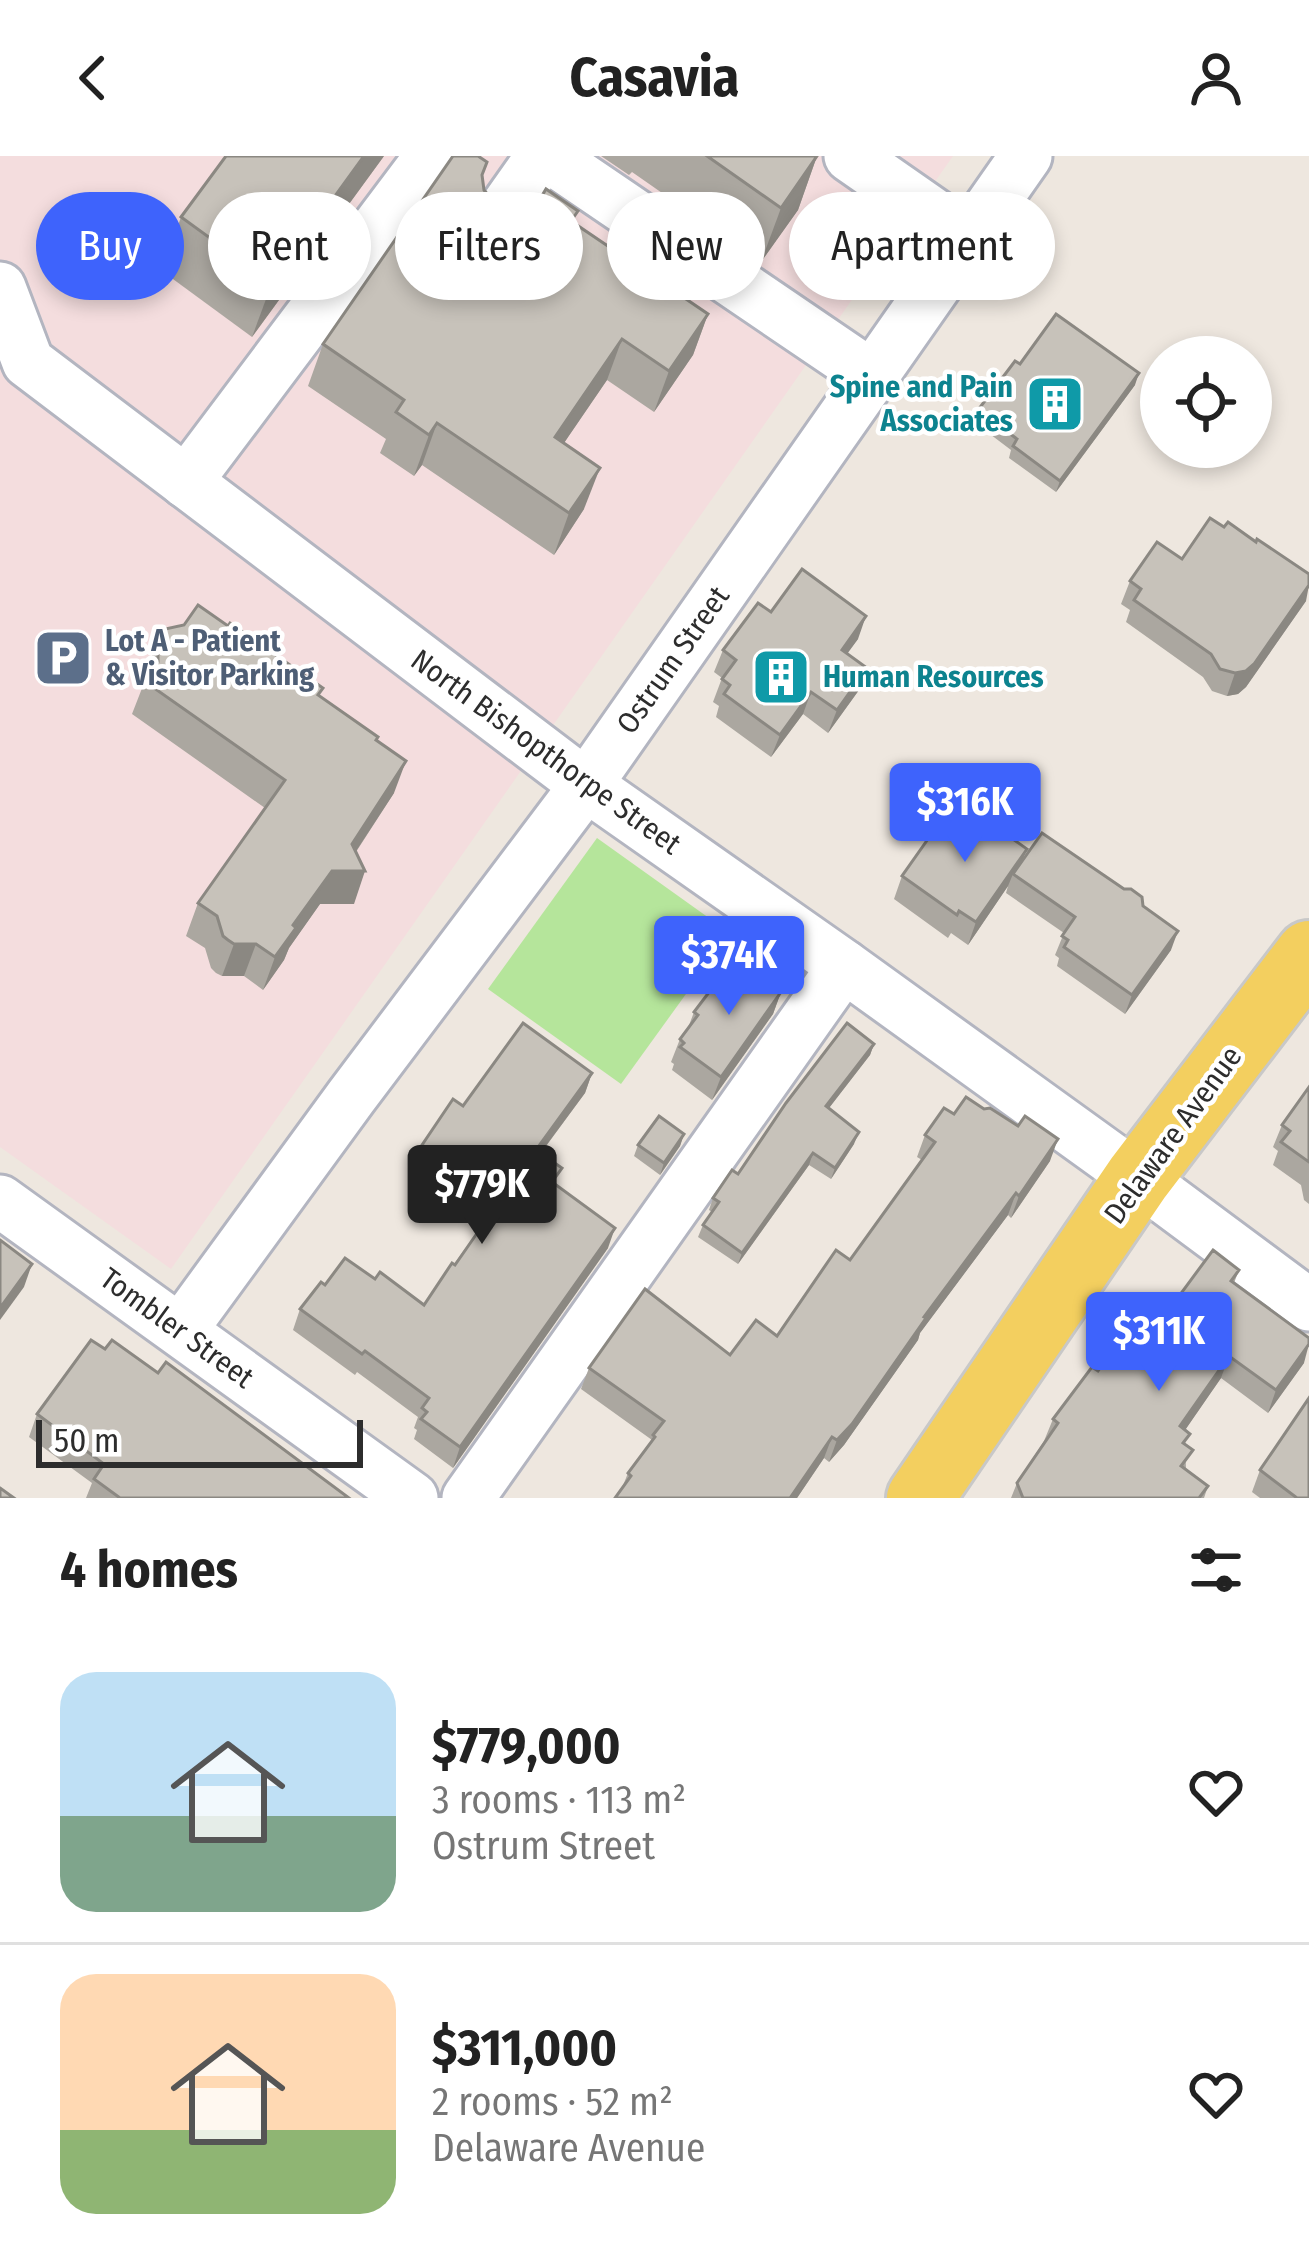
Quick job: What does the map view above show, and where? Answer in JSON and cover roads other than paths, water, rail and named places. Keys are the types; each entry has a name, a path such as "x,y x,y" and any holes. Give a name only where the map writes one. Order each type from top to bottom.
{"main road":[{"name":"Delaware Avenue","path":"920,1498 1138,1178 1309,954"}],"street":[{"path":"186,482 431,156"},
{"path":"518,192 545,156 872,376"},
{"path":"850,156 902,192"},
{"name":"Ostrum Street","path":"1001,192 1026,156"},
{"name":"North Bishopthorpe Street","path":"0,288 28,362 586,785 844,966 1309,1305"},
{"name":"Ostrum Street","path":"181,1330 586,785 925,300"},
{"path":"468,1498 844,966"},
{"name":"Tombler Street","path":"0,1201 412,1498"}],"place":[{"name":"Spine and Pain Associates","path":"1055,404"},
{"name":"Lot A - Patient & Visitor Parking","path":"63,658"},
{"name":"Human Resources","path":"781,677"}]}
